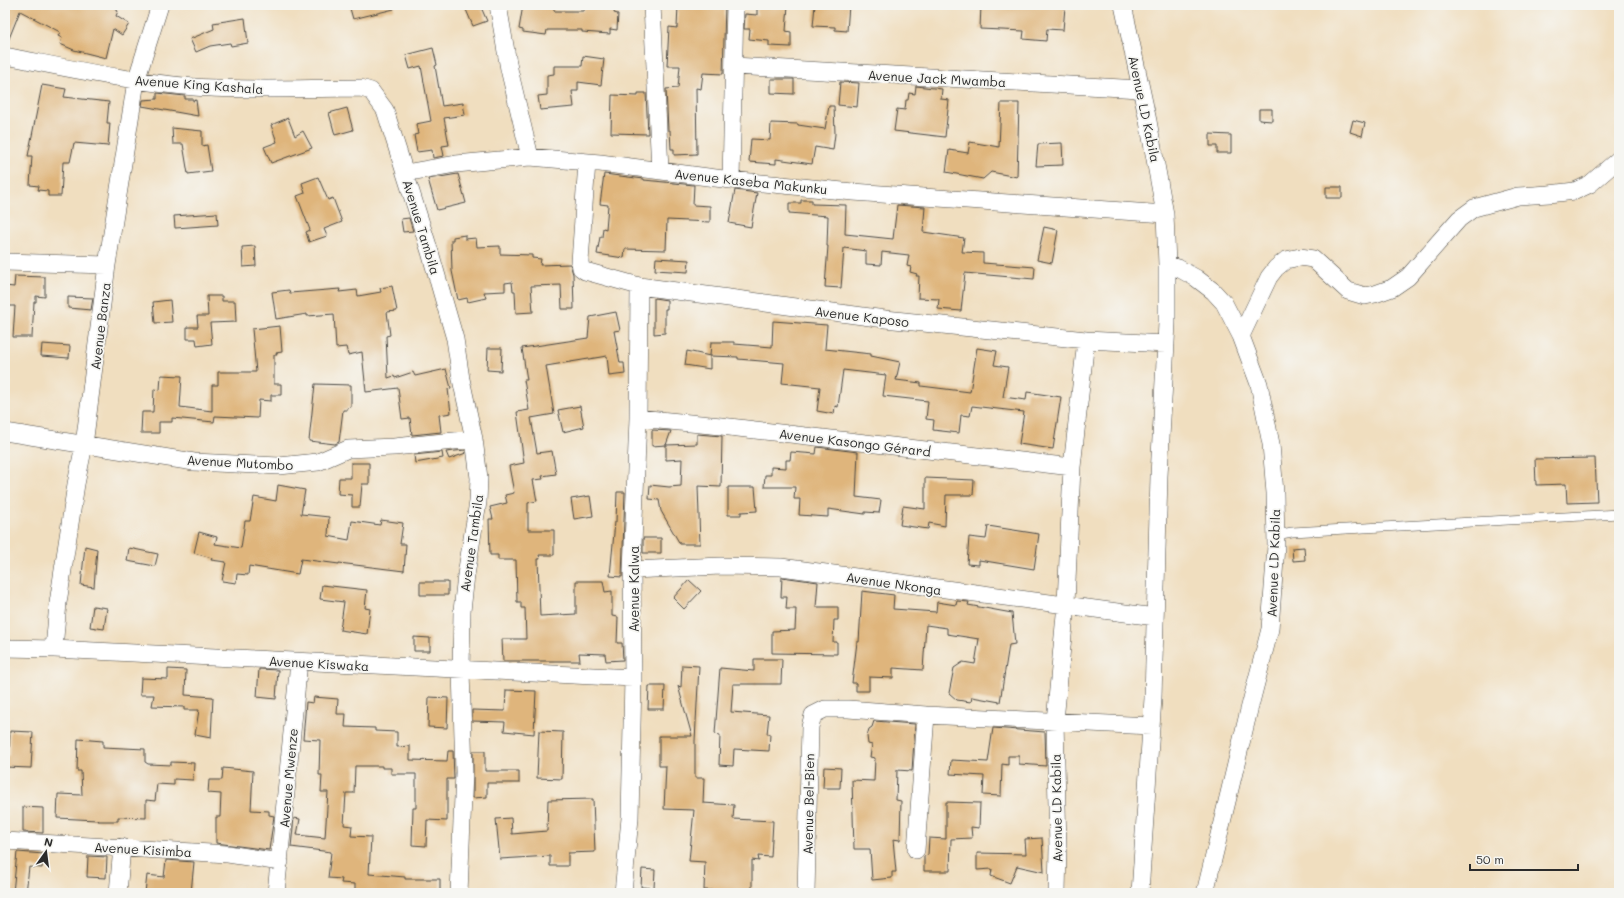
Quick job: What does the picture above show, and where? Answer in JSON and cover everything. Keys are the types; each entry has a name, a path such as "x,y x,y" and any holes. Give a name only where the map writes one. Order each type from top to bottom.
{"street":[{"name":"Avenue Banza","path":"54,649 58,603 76,484 84,445 107,265 136,81 160,5"},
{"path":"498,5 509,69 530,157"},
{"path":"652,5 660,170"},
{"path":"732,180 735,5"},
{"name":"Avenue LD Kabila","path":"1123,5 1148,121 1165,214 1167,265 1166,344 1159,476 1154,698 1140,893"},
{"name":"Avenue King Kashala","path":"5,56 136,81 194,87 361,88 371,91"},
{"name":"Avenue Jack Mwamba","path":"734,66 1140,89"},
{"name":"Avenue Tambila","path":"371,91 385,110 455,338 461,379 474,439 479,478 478,502 466,575 462,611 461,670 464,772 459,893"},
{"name":"Avenue Kaseba Makunku","path":"405,173 456,164 530,157 853,192 1165,214"},
{"path":"1241,336 1269,277 1276,268 1286,260 1300,257 1313,259 1348,291 1365,296 1375,294 1392,288 1408,277 1459,219 1474,208 1518,196 1549,194 1575,190 1590,184 1619,159"},
{"name":"Avenue Kaposo","path":"587,162 580,262 581,268 585,271 640,286 885,319 1086,340 1166,344"},
{"path":"5,262 107,265"},
{"name":"Avenue LD Kabila","path":"1167,265 1178,268 1196,278 1213,291 1224,304 1241,336 1259,384 1271,444 1275,493 1276,534 1270,629 1205,893"},
{"name":"Avenue Kalwa","path":"624,893 630,818 633,678 632,570 638,418 640,286"},
{"name":"Avenue LD Kabila","path":"1056,893 1058,848 1055,721 1066,604 1072,467 1086,340"},
{"name":"Avenue Kasongo Gérard","path":"638,418 721,426 1072,467"},
{"name":"Avenue Mutombo","path":"5,432 194,462 278,466 318,462 348,450 474,439"},
{"name":"Avenue Nkonga","path":"632,570 721,566 781,567 958,592 1066,604 1155,617"},
{"name":"Avenue Kiswaka","path":"5,648 54,649 633,678"},
{"name":"Avenue Mwenze","path":"276,893 298,662"},
{"name":"Avenue Bel-Bien","path":"806,893 810,727 813,715 825,709 833,709 926,715"},
{"path":"916,850 926,715 1151,726"},
{"name":"Avenue Kisimba","path":"5,841 228,854 280,862"},
{"path":"118,893 122,848"}],"lane":[{"path":"1276,534 1619,514"}],"building":[{"path":"5,5 117,5 115,9 118,11 116,16 129,24 122,35 113,29 106,58 74,50 60,44 62,38 58,36 60,32 20,11 5,46"},
{"path":"349,5 394,5 394,9 353,19"},
{"path":"464,5 480,5 487,21 473,26"},
{"path":"523,5 554,5 554,11 584,11 584,5 615,5 614,13 618,14 617,30 610,29 610,34 582,32 582,30 547,30 546,35 523,32 523,30 519,29"},
{"path":"678,5 725,5 723,74 703,73 701,89 696,88 697,154 674,155 674,149 671,149 670,130 668,130 666,89 678,88 680,66 667,66 669,27 677,28"},
{"path":"757,5 788,5 786,31 791,32 791,47 769,46 769,41 749,39 750,29 744,29 745,14 757,15"},
{"path":"815,5 849,5 847,31 835,30 835,27 813,26"},
{"path":"981,5 1052,5 1065,7 1063,30 1047,29 1046,41 1023,39 1024,31 980,29"},
{"path":"245,18 248,43 231,46 230,43 210,46 196,52 190,39 214,29 213,23"},
{"path":"433,48 437,65 435,66 442,106 463,103 465,115 444,118 449,145 442,146 444,156 433,158 432,150 417,152 414,135 418,134 416,124 431,121 421,66 410,69 406,55"},
{"path":"583,56 604,59 601,85 578,82 578,91 572,91 574,107 540,110 538,96 547,95 547,75 554,74 554,66 582,66"},
{"path":"771,79 794,79 794,94 771,93"},
{"path":"840,82 859,83 857,107 838,105"},
{"path":"42,85 66,89 64,97 109,102 107,123 110,123 108,146 74,143 70,162 63,162 61,196 48,196 48,191 38,190 39,186 30,185 32,156 28,156"},
{"path":"916,86 942,89 941,99 949,100 945,137 894,131 897,109 905,110 906,100 908,100 909,93 915,94"},
{"path":"157,93 185,96 185,99 193,99 193,101 196,100 198,116 142,106 143,100 157,99"},
{"path":"638,93 646,93 648,134 611,133 612,95 638,96"},
{"path":"1001,103 1019,103 1017,177 991,172 983,179 946,172 949,150 968,153 970,142 999,147"},
{"path":"829,106 834,106 835,134 833,150 815,147 812,164 776,159 776,164 749,162 751,139 770,140 771,123 798,124 825,129"},
{"path":"347,108 353,130 335,135 329,113"},
{"path":"1259,109 1272,109 1272,121 1259,120"},
{"path":"288,118 295,136 303,131 312,148 271,163 264,147 277,142 271,125"},
{"path":"1353,120 1365,123 1362,136 1350,132"},
{"path":"172,128 202,131 202,146 207,145 211,171 188,174 183,144 173,144"},
{"path":"1210,134 1231,135 1231,153 1217,153 1217,146 1210,146"},
{"path":"1062,143 1063,165 1036,166 1038,144"},
{"path":"458,174 466,203 437,210 428,179"},
{"path":"604,174 694,185 693,205 710,206 710,222 667,220 666,250 625,249 624,258 597,254 603,228 606,229 608,205 600,204"},
{"path":"318,177 328,200 333,198 342,222 324,229 327,236 309,242 306,232 310,230 297,196 305,193 302,183"},
{"path":"1326,187 1342,187 1342,198 1326,198"},
{"path":"735,190 757,193 751,227 729,223"},
{"path":"801,200 812,200 812,204 846,205 845,234 893,239 897,205 925,207 923,232 964,238 962,252 983,253 983,263 1035,267 1034,279 965,273 961,311 938,309 939,299 918,298 919,276 916,276 917,274 910,272 911,267 907,266 909,255 882,252 881,265 866,264 866,251 844,248 841,288 825,287 828,246 828,216 789,213 789,203 801,203"},
{"path":"217,213 218,225 175,228 174,216"},
{"path":"409,218 413,231 403,232 401,219"},
{"path":"1044,227 1058,230 1052,263 1037,260"},
{"path":"465,235 465,239 476,238 477,247 500,246 500,254 532,255 532,258 541,259 540,265 570,264 573,274 574,309 562,309 561,285 531,286 533,312 516,313 515,291 513,291 512,282 505,283 505,291 484,292 486,298 468,302 467,298 458,300 452,271 451,240 453,240 453,237"},
{"path":"255,246 256,266 243,267 242,247"},
{"path":"656,258 689,260 688,272 655,270"},
{"path":"15,276 45,277 45,297 36,296 36,302 34,302 32,337 13,337 15,306 5,306 5,286 14,287"},
{"path":"392,286 397,311 387,312 390,335 386,336 388,378 394,376 395,378 413,372 415,376 446,369 451,388 448,389 451,413 439,415 441,432 412,435 410,418 402,419 398,388 366,392 362,352 348,355 346,347 336,348 334,314 307,316 307,314 276,319 272,292 289,290 290,293 340,289 339,292 357,290 358,296 381,292 380,288"},
{"path":"207,296 222,296 222,301 235,301 236,322 210,323 212,344 197,346 196,339 187,339 187,327 198,327 197,316 208,316"},
{"path":"68,297 93,298 91,310 68,308"},
{"path":"654,298 667,300 667,309 665,309 665,333 654,334"},
{"path":"170,300 172,322 155,323 153,302"},
{"path":"616,312 620,330 614,331 620,363 624,363 625,374 609,376 607,356 546,366 554,414 531,418 537,453 552,451 556,474 542,476 543,479 533,480 537,501 528,503 528,530 554,530 554,555 539,555 540,559 538,559 540,616 576,614 576,581 603,581 605,592 612,591 612,616 618,617 617,643 622,643 623,660 606,661 605,654 579,653 580,661 503,661 502,639 526,639 525,608 521,608 521,602 517,602 516,560 498,560 498,555 490,555 489,519 493,519 490,507 507,503 505,495 514,493 509,466 524,463 517,412 529,410 524,380 527,380 522,348 588,338 590,317"},
{"path":"773,321 827,325 825,349 871,354 871,356 900,362 896,380 921,383 921,386 970,392 977,348 997,351 994,365 1008,367 1003,397 1026,400 1027,392 1061,397 1053,449 1019,444 1024,412 972,406 970,416 961,415 959,433 933,430 934,420 926,419 928,401 883,396 886,375 843,370 838,407 835,406 834,414 817,411 820,387 782,383 784,363 738,359 738,357 710,356 711,342 734,342 734,344 772,347"},
{"path":"280,326 282,352 274,355 274,384 281,384 281,395 271,395 271,401 259,400 258,418 215,416 214,422 172,418 172,422 159,422 159,433 141,433 142,412 153,412 154,389 160,390 161,375 182,376 180,407 212,411 212,385 218,385 218,372 256,372 252,329"},
{"path":"42,344 70,346 69,358 41,356"},
{"path":"488,348 502,348 501,371 487,370"},
{"path":"687,351 710,356 710,369 685,365"},
{"path":"315,384 351,385 351,407 347,408 347,410 343,410 339,442 335,444 309,441"},
{"path":"580,406 584,427 563,432 558,410"},
{"path":"652,430 671,431 666,445 652,446"},
{"path":"697,434 722,436 721,487 698,486 700,544 680,544 661,511 659,500 649,499 650,485 669,487 681,486 682,459 666,460 666,445 697,444"},
{"path":"817,447 858,452 856,497 881,500 879,513 865,512 865,514 828,509 828,517 799,515 800,499 794,499 795,487 764,487 765,475 771,475 771,467 786,468 786,460 790,460 791,452 816,454"},
{"path":"465,450 466,453 449,459 446,452"},
{"path":"442,452 443,458 415,463 414,455"},
{"path":"1595,458 1597,502 1567,503 1566,484 1536,485 1535,459"},
{"path":"351,463 369,463 369,484 362,484 360,507 352,507 352,495 338,494 339,478 351,478"},
{"path":"925,478 974,480 973,495 946,495 945,526 929,523 928,529 900,525 903,506 925,509"},
{"path":"278,485 305,490 301,514 329,517 328,536 349,540 352,521 380,525 381,520 403,523 400,544 406,544 404,571 301,559 298,574 249,566 248,575 237,574 236,583 222,581 226,562 211,560 212,558 194,553 199,532 217,537 215,544 241,548 245,521 250,521 254,497 276,501"},
{"path":"728,487 755,487 757,511 741,512 741,515 728,515"},
{"path":"617,492 625,492 622,577 610,576 616,522"},
{"path":"590,496 593,516 574,519 571,499"},
{"path":"988,526 1039,534 1034,569 979,560 979,565 967,564 969,537 986,539"},
{"path":"643,538 661,538 661,553 643,553"},
{"path":"85,546 97,549 94,587 81,585"},
{"path":"1304,547 1305,560 1293,561 1292,548"},
{"path":"129,548 158,554 155,566 127,561"},
{"path":"782,577 818,582 816,607 838,607 838,620 834,620 833,642 837,642 837,654 772,653 772,631 795,630 796,609 786,609 787,597 781,597"},
{"path":"689,580 701,591 684,609 673,598"},
{"path":"420,582 448,582 448,595 420,595"},
{"path":"322,585 367,590 365,608 370,609 367,634 340,630 344,602 320,599"},
{"path":"862,591 894,595 893,609 936,612 937,602 956,605 957,601 969,602 968,605 1012,613 1015,644 1009,645 1000,702 972,697 971,702 957,700 949,693 954,668 963,662 975,664 979,639 947,634 947,628 926,625 923,670 893,668 893,678 869,677 869,691 856,691 856,683 852,683 857,642 859,642"},
{"path":"93,606 107,608 104,629 90,627"},
{"path":"414,637 430,638 430,651 414,651"},
{"path":"754,659 782,659 781,684 733,684 731,712 769,715 767,734 770,734 769,751 734,749 733,766 719,765 720,735 715,734 720,668 754,671"},
{"path":"682,665 699,666 695,741 695,778 704,778 703,803 734,805 733,819 773,821 771,857 758,856 759,861 752,860 752,893 731,893 731,891 704,890 705,862 689,861 694,810 664,809 666,766 659,766 659,736 692,736 678,686 681,687"},
{"path":"168,669 186,670 185,695 213,697 211,738 195,735 199,710 184,710 184,707 152,706 154,695 140,695 141,678 168,679"},
{"path":"259,669 278,670 276,699 257,697"},
{"path":"649,686 665,686 664,709 648,709"},
{"path":"506,690 536,691 534,734 504,731 505,722 472,721 472,710 505,711"},
{"path":"314,697 338,699 337,714 346,714 345,727 375,728 375,731 397,732 397,747 410,746 410,760 447,761 448,751 453,751 454,779 447,779 447,821 427,820 426,846 412,845 413,808 416,808 416,774 391,774 391,768 382,768 382,766 355,766 354,793 346,793 344,825 352,826 351,836 371,837 369,874 405,877 405,879 440,879 440,893 355,893 355,884 341,883 342,879 328,878 331,852 291,847 294,818 300,819 297,835 325,838 328,792 321,792 322,775 319,775 320,740 303,739 306,702 313,703"},
{"path":"429,697 448,698 447,728 428,727"},
{"path":"874,721 915,724 912,771 897,770 896,800 901,801 900,840 893,839 896,872 892,872 892,878 872,880 870,849 854,849 852,780 874,781 875,758 870,757 872,745 868,744 867,736"},
{"path":"993,728 1045,732 1046,766 1019,764 1019,756 1008,756 1008,765 1002,764 1001,796 983,795 984,776 950,774 951,760 988,762"},
{"path":"10,731 33,732 31,768 5,767 5,755 9,756"},
{"path":"539,731 563,732 562,779 537,778"},
{"path":"78,739 103,741 103,747 145,749 145,762 148,764 171,765 171,762 194,763 193,780 174,779 174,785 157,784 155,801 146,800 146,818 118,817 118,821 98,821 57,818 58,794 82,795 81,771 77,771"},
{"path":"473,751 485,751 485,771 519,771 519,783 487,783 487,797 473,798"},
{"path":"824,767 841,768 840,788 823,788"},
{"path":"223,768 253,771 251,810 269,811 269,815 274,816 269,850 216,843 216,817 220,817 221,794 208,793 209,780 222,780"},
{"path":"593,799 595,852 568,853 568,866 550,866 550,856 500,859 496,819 511,818 512,834 547,831 548,800"},
{"path":"946,802 980,803 979,828 971,827 972,838 951,839 950,871 924,871 924,856 928,855 929,838 946,839"},
{"path":"23,807 43,808 43,833 23,832"},
{"path":"1042,838 1044,872 1017,866 1010,883 991,876 992,869 977,870 977,853 1026,854 1025,839"},
{"path":"17,852 44,854 42,868 29,867 26,893 13,893"},
{"path":"88,856 107,857 106,878 87,877"},
{"path":"166,860 194,862 191,893 145,893 147,875 164,877"},
{"path":"642,869 655,870 654,888 641,887"}]}
